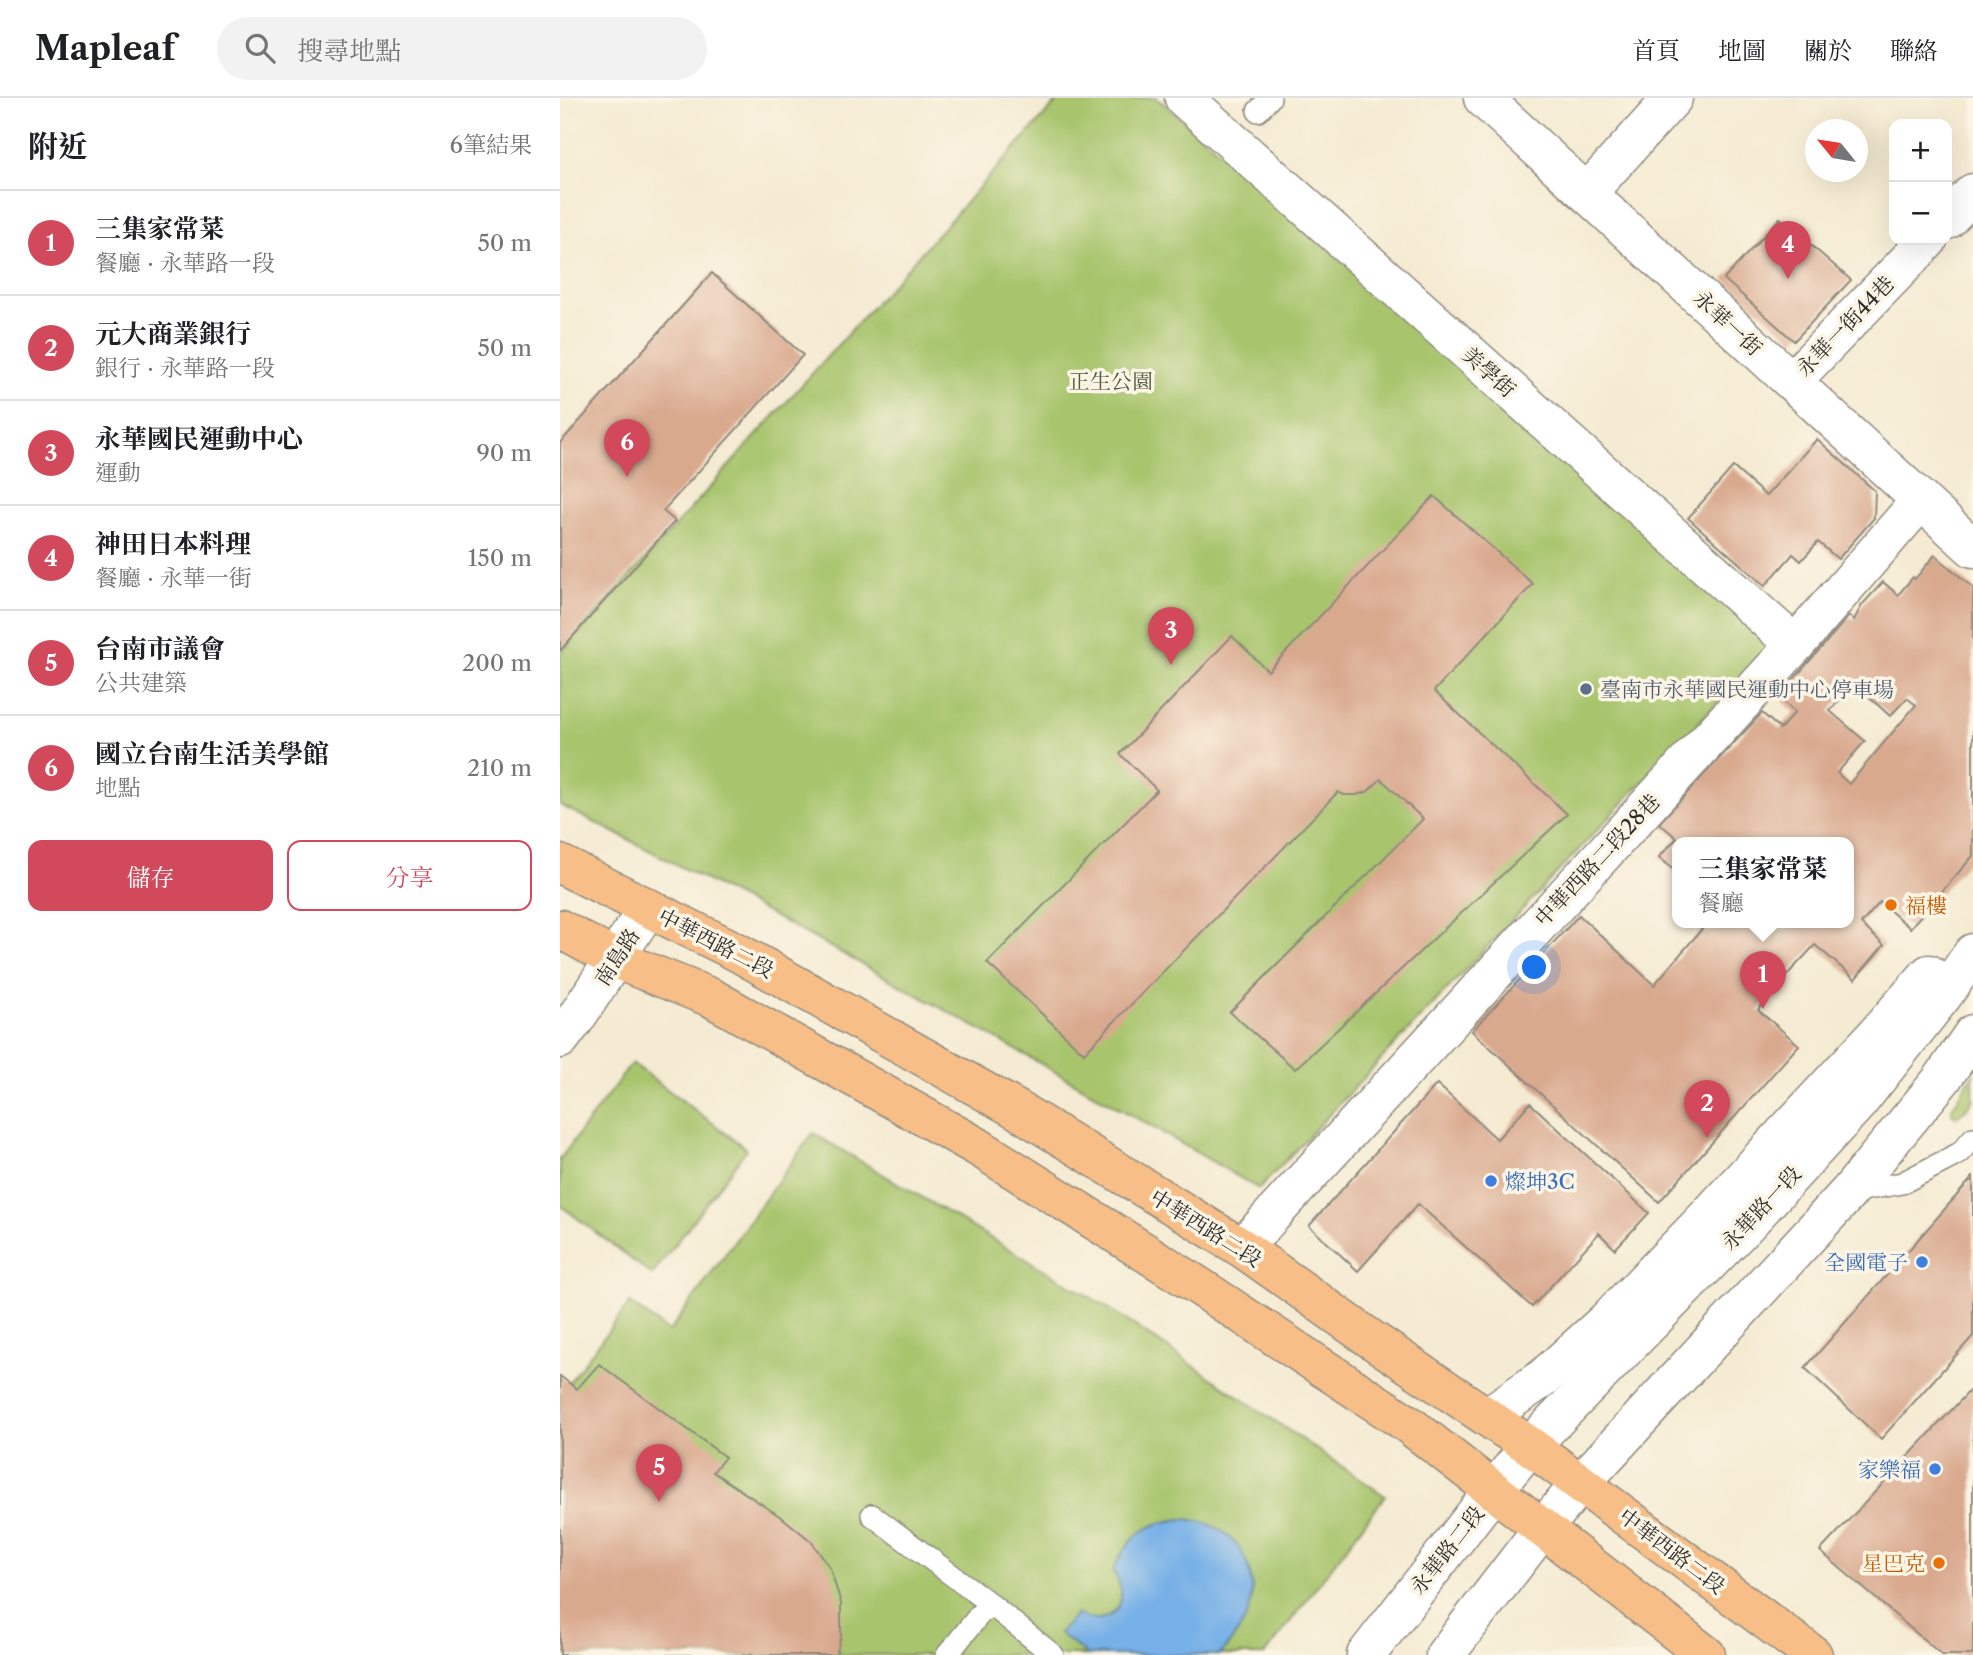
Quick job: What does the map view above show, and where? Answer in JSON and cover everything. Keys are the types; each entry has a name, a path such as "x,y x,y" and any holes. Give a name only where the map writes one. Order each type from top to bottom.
{"main road":[{"name":"中華西路二段","path":"560,864 737,952 1016,1109 1242,1248 1368,1337 1488,1416 1813,1655"},
{"path":"560,929 615,959 712,998 978,1147 1197,1284 1408,1424 1706,1655"}],"street":[{"name":"美學街","path":"1184,98 1795,645"},
{"name":"永華一街","path":"1483,98 1973,548"},
{"path":"1587,193 1673,98"},
{"path":"1952,215 1973,193"},
{"name":"永華一街44巷","path":"1792,381 1923,245"},
{"name":"中華西路二段28巷","path":"1242,1248 1795,645 1921,500"},
{"name":"南島路","path":"560,1038 648,908"},
{"path":"1488,1416 1543,1378 1606,1321 1703,1221 1973,926"},
{"name":"永華路一段","path":"1530,1446 1748,1223 1858,1103 1973,953"},
{"path":"1445,1655 1581,1483 1849,1192 1942,1079 1973,1034"},
{"name":"永華路二段","path":"1366,1655 1530,1446"}],"lane":[{"path":"1849,1192 1902,1183 1960,1153 1973,1138"},
{"path":"872,1515 1053,1655"},
{"path":"947,1655 989,1603"}],"green space":[{"name":"正生公園","path":"1060,98 1157,98 1783,633 1259,1189 856,961 709,881 560,805 560,654"},
{"path":"632,1063 747,1149 652,1275 560,1205 560,1159"},
{"path":"1973,1074 1973,1101 1956,1117 1952,1108"},
{"path":"813,1133 1107,1307 1385,1496 1265,1655 560,1655 560,1394 630,1303 669,1332"}],"water":[{"path":"1183,1519 1202,1522 1219,1529 1238,1547 1249,1570 1251,1595 1245,1620 1220,1655 1087,1655 1059,1633 1077,1614 1100,1619 1116,1610 1121,1593 1113,1572 1125,1549 1148,1528"}],"building":[{"path":"1780,218 1851,280 1794,341 1724,279"},
{"path":"712,273 803,355 663,511 675,521 560,651 560,443"},
{"path":"1817,439 1875,491 1874,518 1838,559 1818,542 1801,561 1793,554 1765,586 1688,518 1733,467 1766,496"},
{"path":"1434,496 1533,584 1434,691 1567,814 1295,1069 1230,1012 1423,819 1381,779 1367,792 1344,795 1338,792 1084,1053 987,963 1157,790 1120,754 1232,636 1268,671"},
{"path":"1935,555 1973,588 1973,856 1910,928 1880,902 1861,924 1884,945 1855,979 1815,945 1788,974 1758,1010 1799,1045 1659,1202 1472,1031 1579,915 1654,985 1703,928 1854,928 1854,837 1676,837 1659,823 1762,713 1780,729 1795,712 1778,697 1849,616 1854,620 1862,605 1883,582 1898,595 1913,577 1915,579","holes":["1854,683 1890,716 1907,698 1916,705 1849,784 1837,773 1865,741 1830,711"]},
{"path":"1672,843 1672,869 1659,857"},
{"path":"1437,1084 1497,1139 1530,1103 1649,1213 1615,1249 1599,1233 1532,1307 1418,1204 1358,1271 1309,1226"},
{"path":"1973,1177 1973,1336 1881,1439 1805,1368"},
{"path":"599,1364 725,1457 713,1472 784,1519 811,1541 830,1568 841,1603 841,1636 836,1655 560,1655 560,1376 577,1389"},
{"name":"家樂福","path":"1973,1387 1973,1655 1942,1655 1820,1551"}],"place":[{"name":"神田日本料理","path":"1788,279"},
{"name":"國立台南生活美學館","path":"627,477"},
{"name":"永華國民運動中心","path":"1171,665"},
{"name":"臺南市永華國民運動中心停車場","path":"1586,689"},
{"name":"福樓","path":"1891,905"},
{"name":"三集家常菜","path":"1763,1009"},
{"name":"元大商業銀行","path":"1707,1138"},
{"name":"燦坤3C","path":"1491,1181"},
{"name":"全國電子","path":"1922,1262"},
{"name":"家樂福","path":"1935,1469"},
{"name":"台南市議會","path":"659,1502"},
{"name":"星巴克","path":"1939,1563"}]}
